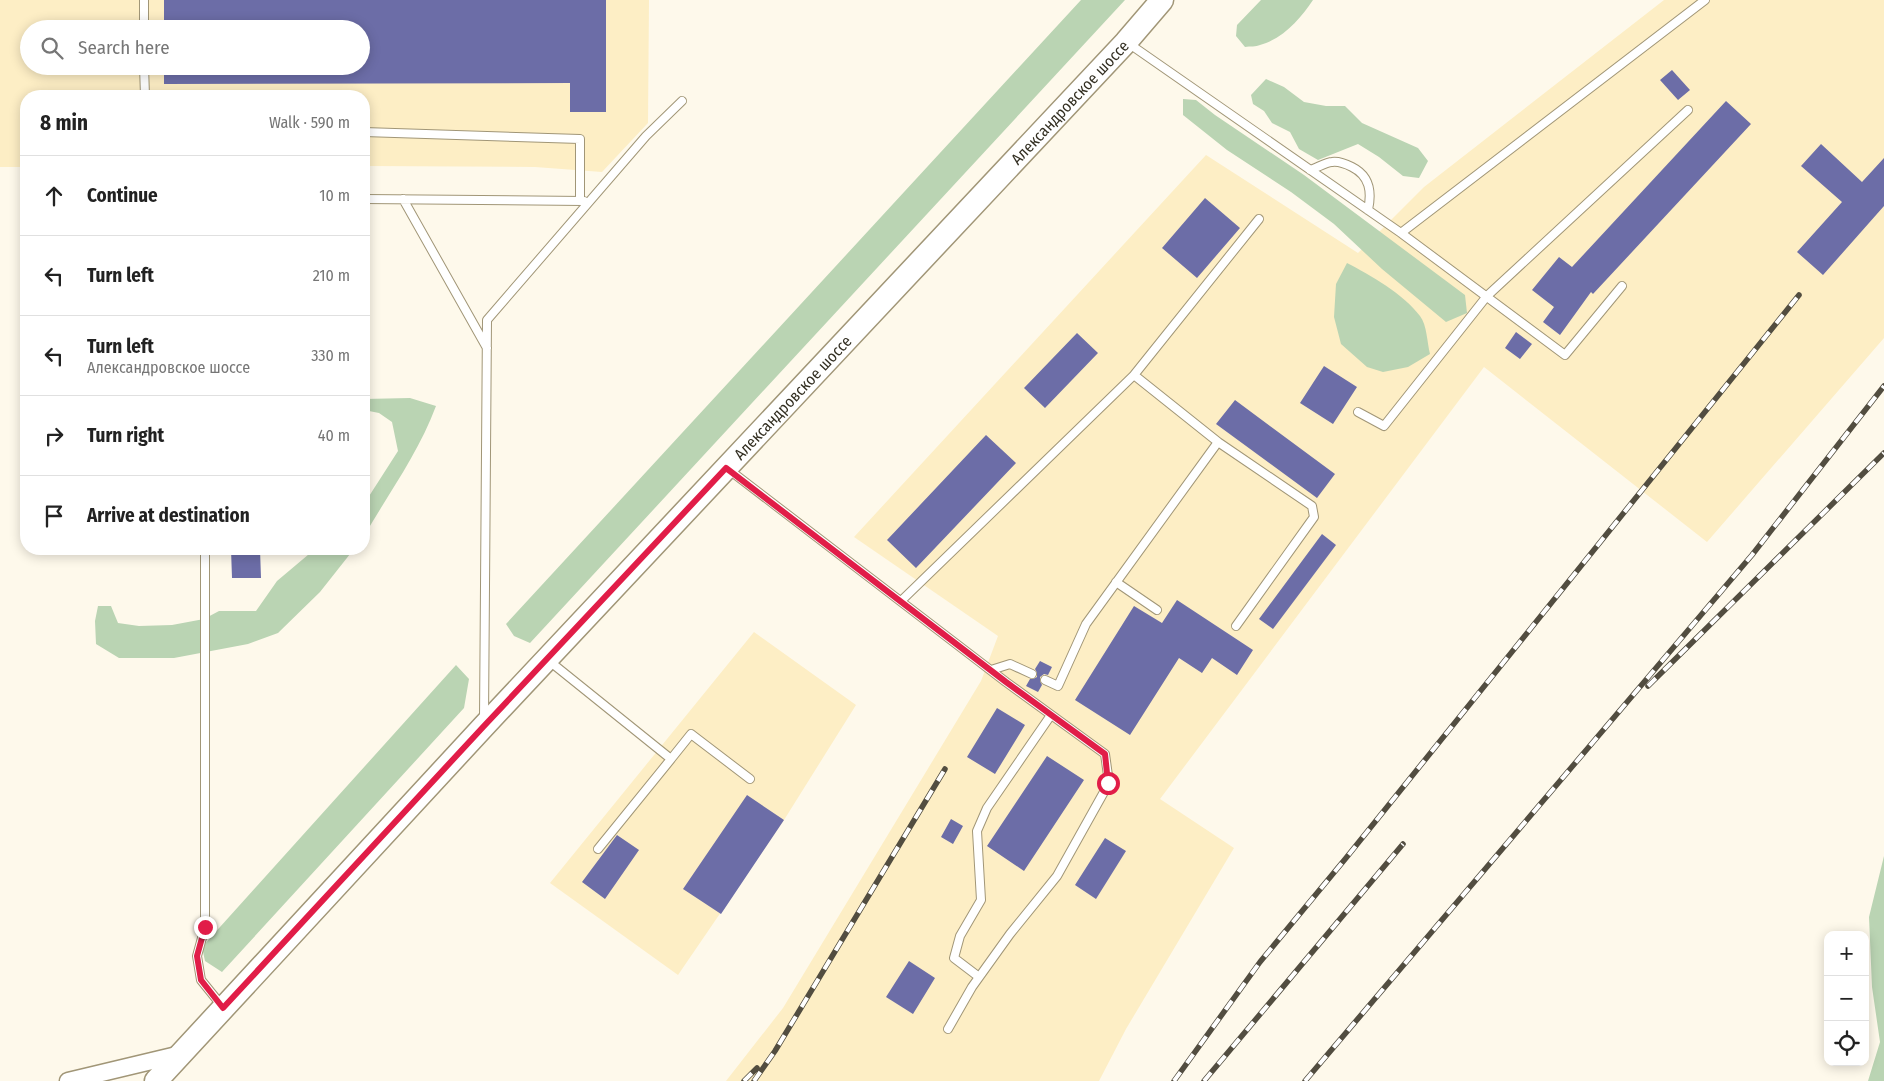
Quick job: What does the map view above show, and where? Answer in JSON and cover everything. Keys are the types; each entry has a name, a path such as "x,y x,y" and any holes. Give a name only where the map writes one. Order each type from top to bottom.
{"main road":[{"name":"Александровское шоссе","path":"156,1081 546,659 1126,42 1162,0"}],"street":[{"path":"68,1081 181,1054"}],"lane":[{"path":"144,0 144,20"},
{"path":"1401,233 1705,0"},
{"path":"1126,42 1401,233 1565,355 1622,286"},
{"path":"144,75 144,90"},
{"path":"484,726 487,320 646,136 682,101"},
{"path":"1358,412 1384,426 1487,296 1688,110"},
{"path":"370,132 580,139 580,201"},
{"path":"1310,170 1332,161 1357,169 1367,179 1371,197 1368,210"},
{"path":"370,199 590,202"},
{"path":"403,199 487,349"},
{"path":"901,601 1134,374 1259,219"},
{"path":"1134,374 1218,442 1312,506 1314,517 1236,626"},
{"path":"1045,680 1058,686 1086,624 1218,442"},
{"path":"726,468 991,670 1105,754 1108,783 1057,876 1010,934 979,978 948,1029"},
{"path":"204,555 205,927 197,956 201,980 223,1008"},
{"path":"1116,582 1157,610"},
{"path":"546,659 671,759"},
{"path":"991,670 1010,664 1032,674"},
{"path":"979,978 954,958 960,936 981,900 977,831 987,808 1051,715"},
{"path":"598,849 691,734 750,779"}],"shaded area":[{"path":"0,0 649,0 648,123 602,172 535,167 370,166 370,90 20,90 20,167 0,167"},
{"path":"1664,0 1884,0 1884,338 1707,542 1484,367 1160,799 1234,848 1126,1029 1099,1081 726,1081 783,1008 981,681 998,636 854,537 1206,155 1358,253 1424,187"},
{"path":"754,632 856,705 784,820 678,975 550,883"}],"green space":[{"path":"1081,0 1125,0 530,643 514,636 506,624"},
{"path":"1261,0 1313,0 1297,21 1284,33 1257,46 1245,47 1236,36 1237,25"},
{"path":"1266,79 1284,87 1304,102 1326,106 1345,106 1362,123 1418,148 1428,161 1419,178 1403,176 1379,157 1358,144 1318,160 1299,149 1290,132 1272,123 1264,111 1253,104 1251,95"},
{"path":"1183,99 1196,100 1304,175 1465,295 1467,313 1446,322 1382,269 1334,224 1291,192 1227,150 1183,115"},
{"path":"1347,263 1386,286 1413,308 1424,324 1430,354 1408,367 1383,372 1367,367 1341,344 1334,317 1336,284"},
{"path":"410,398 436,406 421,440 370,526 370,495 398,451 392,422 379,413 370,411 370,399"},
{"path":"308,555 349,555 320,592 278,633 248,644 174,658 119,658 96,644 95,621 98,606 111,606 118,623 139,626 172,625 204,619 219,611 256,611 277,581"},
{"path":"456,665 469,679 464,708 222,972 205,961 202,947"},
{"path":"1884,856 1884,1081 1868,1081 1880,1042 1872,987 1869,917"}],"building":[{"path":"164,0 606,0 606,112 570,112 570,83 164,84 164,75 370,75 370,20 164,20"},
{"path":"1672,70 1690,90 1678,100 1660,80"},
{"path":"1726,101 1751,124 1593,294 1591,292 1560,335 1543,322 1554,307 1532,290 1559,257 1572,267"},
{"path":"1821,144 1862,182 1884,158 1884,206 1823,275 1797,252 1842,202 1801,166"},
{"path":"1205,198 1240,228 1197,278 1162,248"},
{"path":"1516,332 1532,344 1520,359 1505,348"},
{"path":"1077,333 1098,353 1045,408 1024,388"},
{"path":"1324,366 1357,387 1333,424 1300,403"},
{"path":"1235,400 1335,474 1317,498 1216,424"},
{"path":"986,435 1016,463 916,568 887,540"},
{"path":"1322,534 1336,545 1273,629 1259,619"},
{"path":"231,555 260,555 261,578 232,578"},
{"path":"1177,600 1253,650 1237,675 1212,658 1202,673 1179,658 1130,735 1075,700 1134,606 1162,623"},
{"path":"1040,661 1052,667 1048,675 1044,674 1040,677 1042,685 1038,692 1026,686 1030,679 1037,677 1035,669"},
{"path":"997,708 1025,725 995,774 967,757"},
{"path":"1047,756 1084,780 1024,871 987,846"},
{"path":"747,795 784,820 721,914 683,889"},
{"path":"951,819 963,826 953,844 941,837"},
{"path":"617,835 639,850 605,899 582,882"},
{"path":"1105,838 1126,851 1096,899 1075,885"},
{"path":"909,961 935,978 913,1014 886,997"}],"railway":[{"path":"1174,1081 1260,962 1346,858 1799,295"},
{"path":"1305,1081 1752,555 1884,386"},
{"path":"1648,686 1884,453"},
{"path":"754,1081 775,1051 945,769"},
{"path":"1204,1081 1403,844"},
{"path":"744,1081 757,1068"}],"route":[{"path":"205,927 197,956 201,980 223,1008 726,468 1006,682 1105,754 1108,783"}]}
